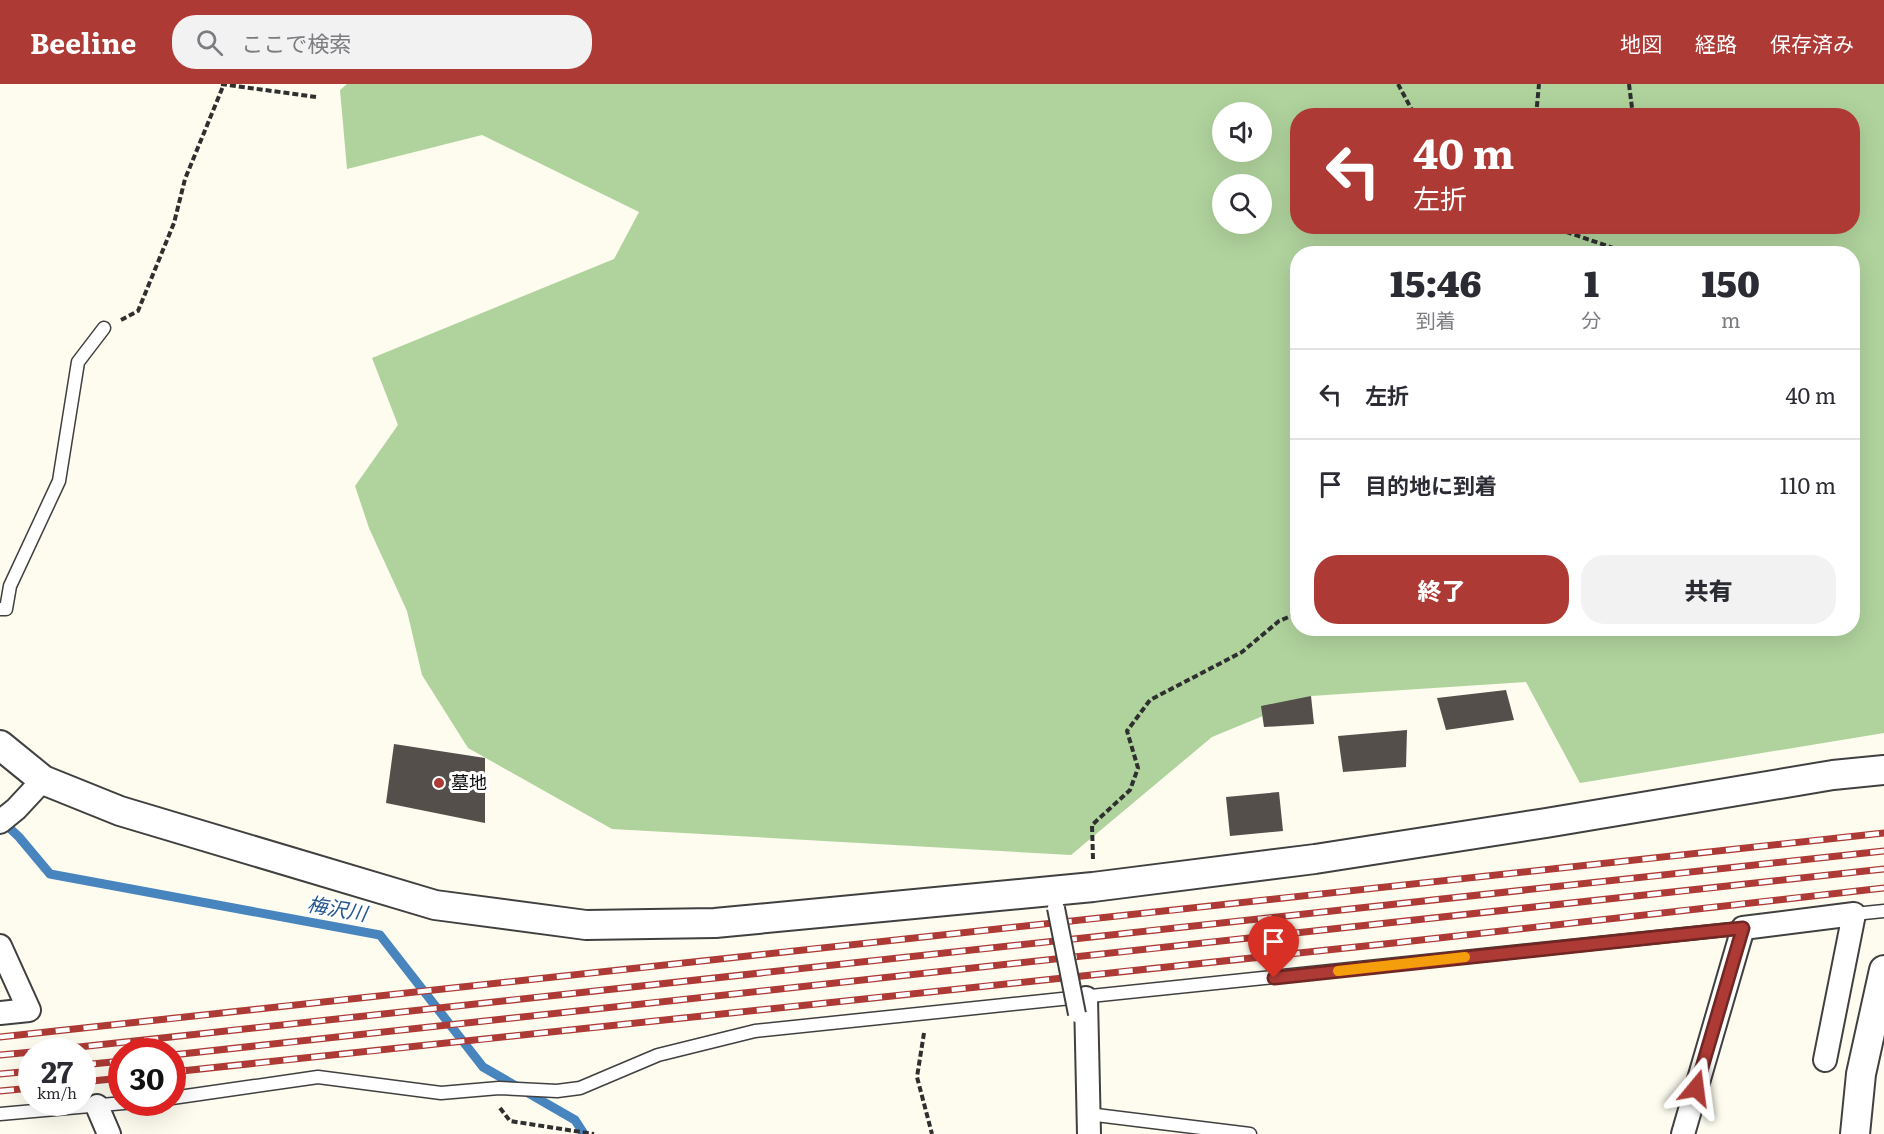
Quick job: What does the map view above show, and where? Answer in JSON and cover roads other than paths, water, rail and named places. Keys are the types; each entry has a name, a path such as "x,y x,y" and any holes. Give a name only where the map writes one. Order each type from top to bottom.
{"street":[{"path":"0,745 43,780 120,811 435,905 586,925 715,923 1093,887 1327,857 1833,775 1884,770"},
{"path":"8,816 43,780"},
{"path":"1056,908 1082,1006 1088,1124"},
{"path":"1683,1134 1743,928 1854,914 1825,1060"},
{"path":"0,946 29,1010 0,1013"},
{"path":"1855,1134 1861,1074 1884,970"},
{"path":"96,1106 109,1134"}],"lane":[{"path":"0,609 6,609 10,586 59,481 78,362 104,328"},
{"path":"1854,914 1884,911"},
{"path":"186,1096 318,1077 441,1093 499,1088 556,1091 580,1088 658,1055 755,1031 927,1014 1082,1006 1743,928"},
{"path":"96,1106 108,1105"},
{"path":"0,1114 18,1112"},
{"path":"1088,1124 1250,1134"}],"waterway":[{"name":"梅沢川","path":"1,820 19,837 50,874 380,935 483,1067 575,1120 584,1134"}],"railway":[{"path":"0,1037 1884,833"},
{"path":"96,1045 1884,851"},
{"path":"186,1053 1884,869"},
{"path":"186,1071 1394,943 1884,888"},
{"path":"0,1055 18,1053"},
{"path":"96,1064 108,1062"},
{"path":"0,1074 18,1072"},
{"path":"96,1081 108,1079"},
{"path":"0,1091 18,1089"}],"place":[{"name":"墓地","path":"439,783"}]}
